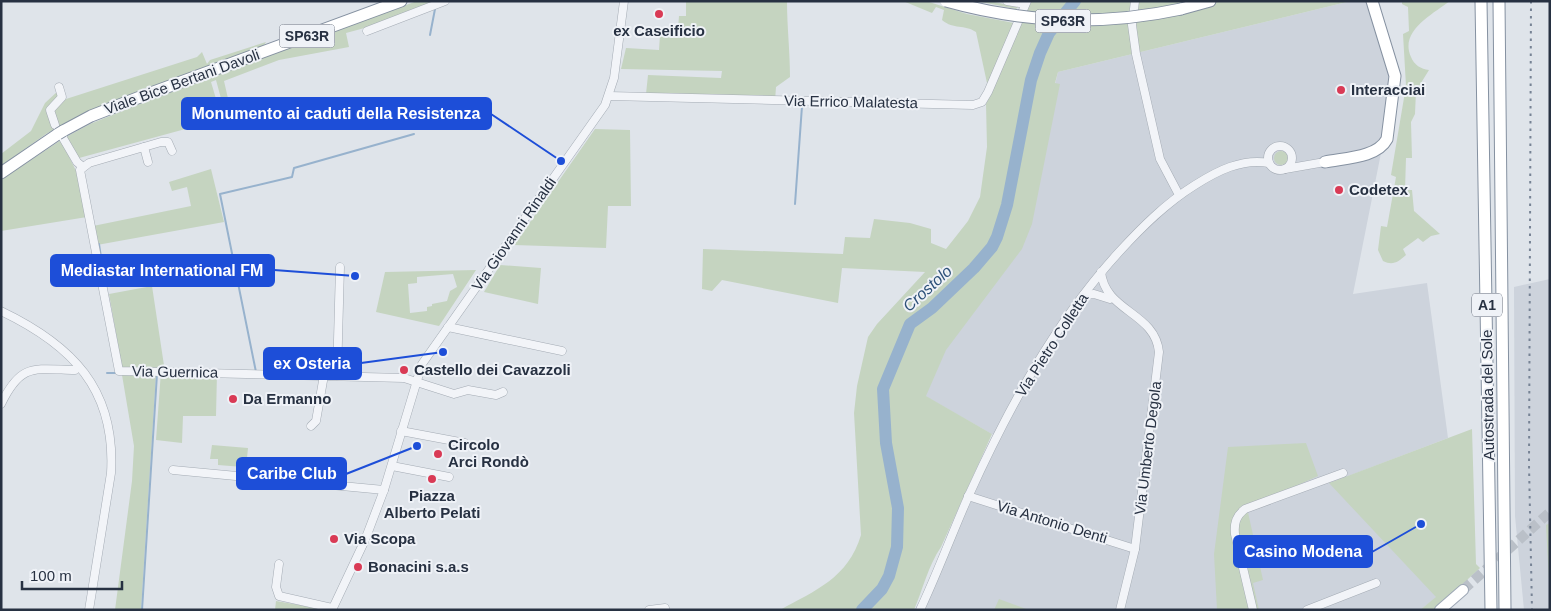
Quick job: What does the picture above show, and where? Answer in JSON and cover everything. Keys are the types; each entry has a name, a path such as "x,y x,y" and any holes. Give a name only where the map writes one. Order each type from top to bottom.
{"highway":[{"name":"Viale Bice Bertani Davoli","path":"1,173 60,132 106,110 401,1"},
{"name":"SP63R","path":"946,1 1002,14 1069,21 1123,19 1181,9 1210,1"},
{"name":"Autostrada del Sole","path":"1482,1 1491,610"},
{"name":"Autostrada del Sole","path":"1499,1 1505,610"},
{"path":"1325,162 1372,152 1382,147 1387,139 1395,91 1395,76 1373,2"}],"main road":[{"path":"1440,610 1463,590"}],"street":[{"path":"367,31 445,1"},
{"name":"Via Giovanni Rinaldi","path":"332,609 365,540 384,490 402,431 414,382 422,364 586,133 609,96 615,72 624,1"},
{"path":"1006,1 1026,3"},
{"path":"1135,1 1132,32 1160,159 1179,195"},
{"name":"Via Errico Malatesta","path":"609,96 973,104 982,102 1026,3"},
{"path":"59,87 62,97 50,110 77,162 83,167 165,141 170,144 172,151"},
{"path":"1285,169 1291,164 1292,156 1288,148 1280,146 1272,148 1269,159 1277,170 1285,169 1325,162"},
{"path":"144,147 148,162"},
{"path":"1292,156 1307,163 1325,162"},
{"name":"Via Pietro Colletta","path":"920,610 968,496 1002,425 1037,365 1101,272 1145,224 1179,195 1215,173 1250,162 1269,159"},
{"name":"Via Guernica","path":"83,167 81,176 119,371 404,378 454,394 468,390 496,395 503,392"},
{"path":"337,376 340,267"},
{"name":"Via Umberto Degola","path":"1101,272 1106,292 1152,331 1157,340 1159,352 1135,549 1120,610"},
{"name":"Via Umberto Degola","path":"1084,295 1101,295 1117,301"},
{"path":"1,311 49,338 83,369 100,400 108,424 112,454 111,473 88,610"},
{"path":"448,327 562,351"},
{"path":"1,404 12,383 26,372 38,369 75,370"},
{"path":"311,426 316,421 324,375"},
{"path":"402,431 465,444"},
{"path":"392,466 449,477"},
{"path":"173,470 384,490"},
{"path":"1252,610 1235,534 1234,525 1238,514 1245,509 1343,474"},
{"name":"Via Antonio Denti","path":"968,496 1135,549"},
{"path":"279,564 276,587 279,596 332,609"},
{"path":"1307,610 1376,583"},
{"path":"648,610 665,608"}],"shaded area":[{"path":"1351,1 1379,1 1398,71 1396,117 1391,141 1381,153 1353,294 1427,283 1448,438 1330,483 1437,597 1420,610 920,610 997,437 925,396 940,361 947,316 1018,236 1058,72"},
{"path":"1550,279 1550,610 1524,610 1515,516 1514,287"}],"green space":[{"path":"417,1 437,1 372,26 346,33 349,47 279,60 224,81 232,116 226,117 216,80 211,82 222,119 79,158 66,137 90,124 147,101"},
{"path":"686,1 787,1 790,77 776,87 775,101 646,94 648,75 721,78 722,71 621,69 626,48 659,50 660,35 647,34 647,28 678,29 679,16 686,16"},
{"path":"903,1 926,1 967,14 1014,23 991,81 987,83 976,32 946,23 942,20 944,10 936,7 932,13"},
{"path":"976,1 990,1 1018,7 1016,9"},
{"path":"1029,1 1351,1 1058,72 1055,83 1060,84 1032,224 1022,249 946,350 926,396 992,434 933,562 914,610 780,610 829,581 848,562 855,550 861,535 854,413 857,386 868,337 877,324 925,272 842,268 838,303 722,280 712,291 702,289 703,249 843,254 845,237 870,238 874,219 910,223 931,229 931,243 946,249 968,221 980,197 987,147 986,104 1024,7"},
{"path":"1402,1 1450,1 1420,24 1410,39 1409,48 1414,62 1421,68 1429,70 1416,91 1415,114 1411,122 1412,158 1406,158 1405,190 1412,190 1414,211 1440,234 1431,236 1423,242 1418,238 1403,249 1406,255 1398,261 1390,263 1383,261 1378,250 1381,226 1387,227 1396,177 1391,175 1406,86 1403,34 1409,31 1408,7 1402,4"},
{"path":"266,42 263,47 75,118 46,134 1,166 1,154 31,131 45,103 59,90 60,96 47,112 52,123 54,110 66,99 197,57 202,52 207,64 210,60"},
{"path":"595,129 630,130 631,206 608,206 606,248 514,245"},
{"path":"61,140 79,177 87,217 1,231 1,180"},
{"path":"1281,151 1286,153 1288,158 1286,163 1281,165 1276,163 1274,158 1276,153"},
{"path":"211,169 224,222 97,245 93,226 191,206 187,187 172,191 169,182"},
{"path":"500,265 541,268 538,304 484,292"},
{"path":"476,270 439,326 376,312 385,272","holes":["453,274 457,287 450,291 447,301 432,304 432,306 427,307 427,311 410,313 408,284 417,283 417,277"]},
{"path":"152,286 165,372 217,373 216,416 183,416 182,443 156,440 161,371 122,367 109,294"},
{"path":"122,375 156,375 141,610 115,610 132,481 134,446"},
{"path":"1472,429 1476,564 1480,568 1468,579 1463,590 1440,610 1420,610 1436,597 1329,483"},
{"path":"1306,443 1318,476 1247,508 1263,580 1253,583 1259,610 1217,610 1214,554 1228,447"},
{"path":"212,445 248,448 247,458 244,458 243,467 218,465 218,459 210,459"},
{"path":"1550,523 1550,599 1546,525"},
{"path":"999,599 1029,610 994,610"},
{"path":"276,601 323,609 324,610 275,610"}],"waterway":[{"name":"Crostolo","path":"862,610 882,589 889,576 897,547 898,508 886,443 883,389 910,324 932,308 974,268 992,247 997,237 1007,205 1031,80 1049,33 1075,1"},
{"path":"430,35 435,9"},
{"path":"792,104 802,106 795,204"},
{"path":"256,372 220,194 292,177 294,168 414,134"},
{"path":"99,244 104,277"},
{"path":"107,373 117,373"},
{"path":"142,610 157,374"}],"tunnel":[{"path":"1463,590 1550,512"}],"railway":[{"path":"1531,1 1529,465 1532,610"}],"place":[{"name":"ex Caseificio","path":"659,14"},
{"name":"Interacciai","path":"1341,90"},
{"name":"Monumento ai caduti della Resistenza","path":"561,161"},
{"name":"Codetex","path":"1339,190"},
{"name":"Mediastar International FM","path":"355,276"},
{"name":"ex Osteria","path":"443,352"},
{"name":"Castello dei Cavazzoli","path":"404,370"},
{"name":"Da Ermanno","path":"233,399"},
{"name":"Caribe Club","path":"417,446"},
{"name":"Circolo Arci Rondò","path":"438,454"},
{"name":"Piazza Alberto Pelati","path":"432,479"},
{"name":"Casino Modena","path":"1421,524"},
{"name":"Via Scopa","path":"334,539"},
{"name":"Bonacini s.a.s","path":"358,567"}]}
